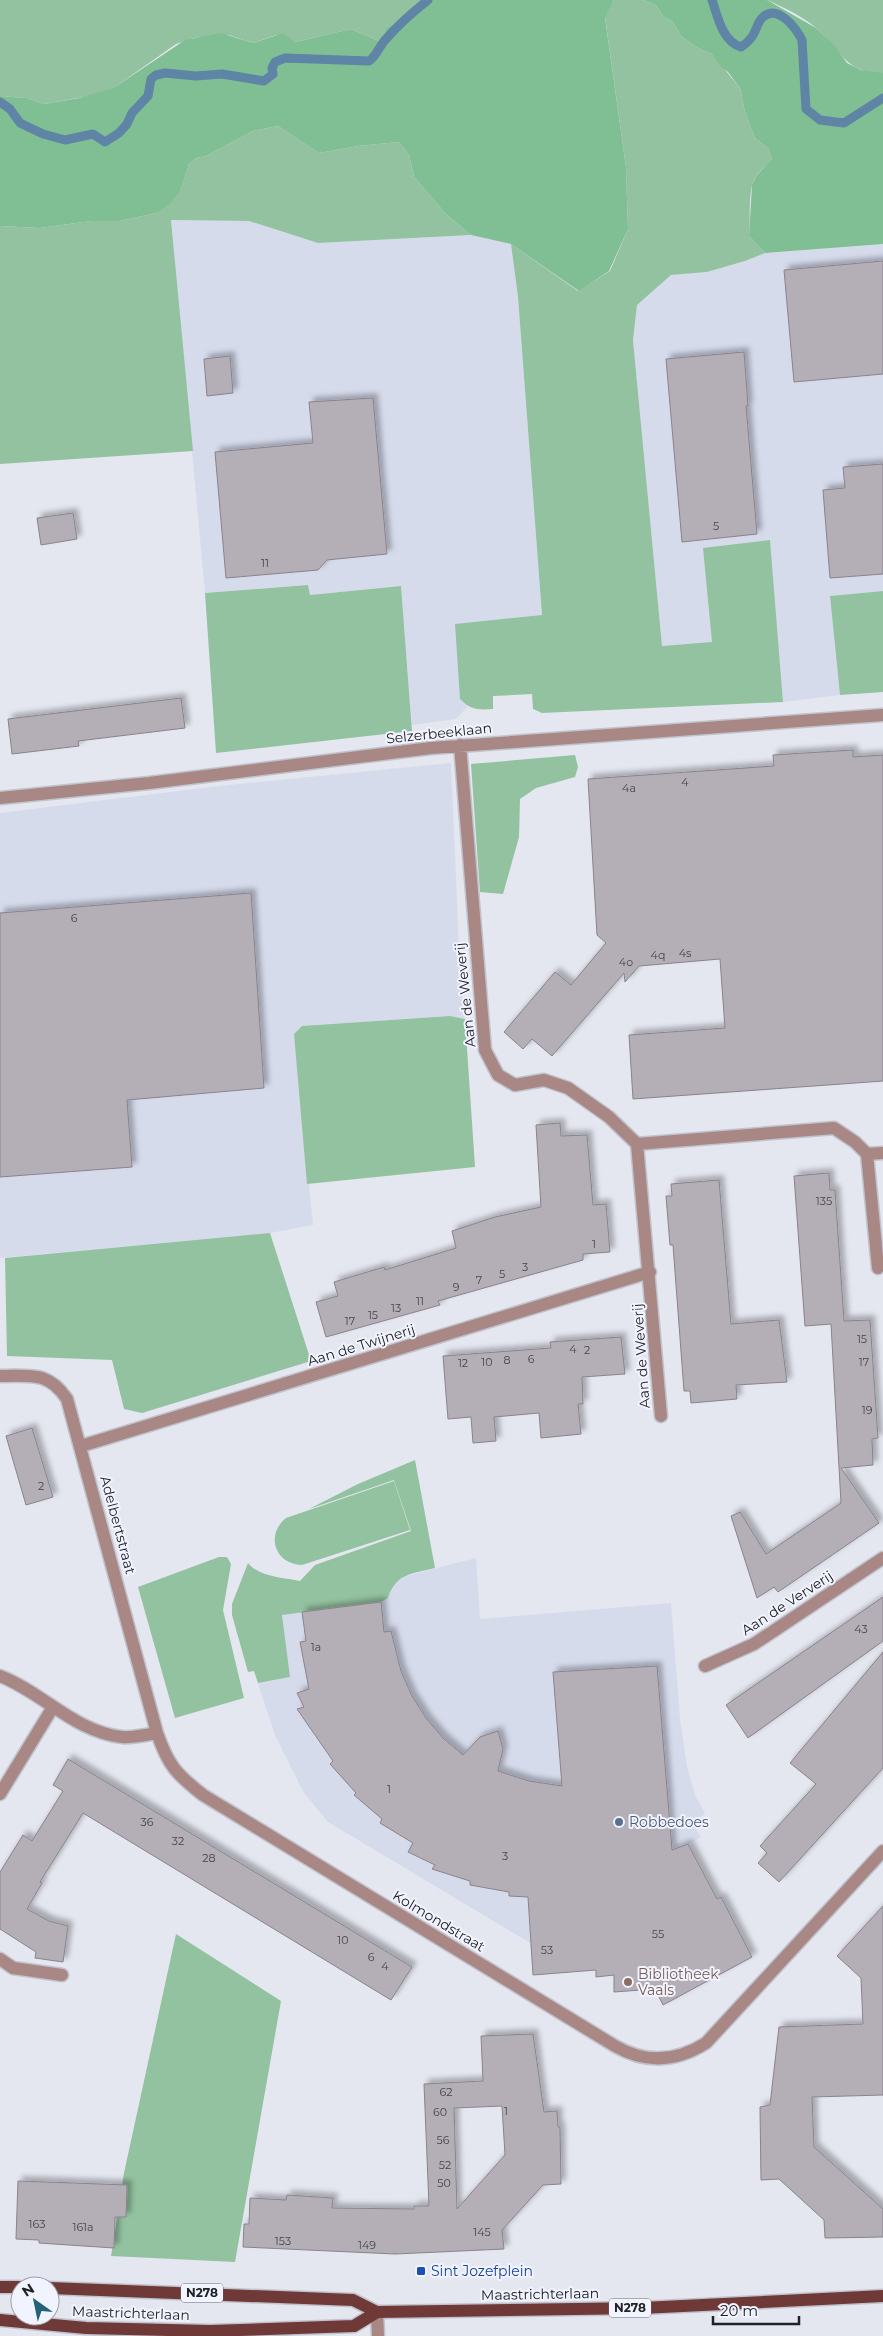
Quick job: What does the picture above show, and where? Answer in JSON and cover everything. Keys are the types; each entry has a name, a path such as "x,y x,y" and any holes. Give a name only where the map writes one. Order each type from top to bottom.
{"main road":[{"name":"Maastrichterlaan","path":"60,2288 353,2300 377,2312 642,2308 883,2296"},
{"name":"Maastrichterlaan","path":"0,2320 86,2328 210,2331 354,2326 377,2312"}],"street":[{"name":"Selzerbeeklaan","path":"0,798 150,783 460,745 883,715"},
{"name":"Aan de Weverij","path":"460,745 485,1050 498,1075 515,1085 544,1080 568,1088 609,1117 637,1144 650,1272 661,1416"},
{"path":"637,1144 834,1128 855,1142 867,1154 878,1268"},
{"path":"867,1154 883,1153"},
{"name":"Aan de Twijnerij","path":"81,1446 650,1272"},
{"name":"Adelbertstraat","path":"0,1376 46,1378 57,1384 67,1399 157,1733"},
{"name":"Aan de Ververij","path":"705,1666 754,1644 883,1558"},
{"path":"0,1676 53,1707 106,1734 124,1738 157,1733"},
{"path":"0,1794 53,1707"},
{"name":"Kolmondstraat","path":"157,1733 164,1755 178,1775 203,1794 590,2031 637,2057 659,2060 672,2058 684,2055 706,2043 722,2028 883,1851"},
{"path":"0,1959 13,1968 62,1975"},
{"path":"377,2312 378,2336"}],"shaded area":[{"path":"171,220 249,221 318,243 471,235 511,244 518,297 542,615 460,699 467,707 456,719 412,725 401,586 310,595 308,585 205,593"},
{"path":"883,244 883,591 830,596 840,695 783,702 769,540 712,643 662,646 633,340 637,305 671,275 707,272 765,253"},
{"path":"451,763 461,994 465,1019 450,1016 302,1026 294,1034 313,1225 270,1233 0,1258 0,813 219,786"},
{"path":"476,1558 480,1619 671,1603 680,1719 687,1767 695,1795 705,1814 692,1822 701,1837 589,1897 533,1975 530,1943 328,1822 304,1793 275,1735 258,1683 290,1677 280,1612 302,1612 381,1602 388,1598 392,1586 402,1577"}],"green space":[{"path":"0,0 432,0 386,44 351,29 295,42 276,35 253,43 229,35 194,38 176,44 115,87 90,96 44,104 26,98 0,96"},
{"path":"432,0 614,0 605,18 626,167 628,229 609,271 579,291 511,244 471,235 446,214 414,177 409,155 399,142 358,146 319,153 278,126 253,131 206,156 196,158 189,164 181,189 171,203 156,213 120,221 91,221 40,228 0,226 0,96 26,98 44,104 80,98 115,87 185,40 221,33 253,43 283,33 295,42 351,29 386,44 386,29"},
{"path":"614,0 643,0 656,5 663,16 673,22 681,36 696,47 712,54 740,88 745,112 755,138 768,148 772,159 756,176 750,196 749,236 765,253 707,272 671,275 637,305 633,340 662,646 712,642 703,548 770,540 783,702 542,713 533,709 532,694 493,696 493,709 475,708 467,705 460,699 455,624 542,615 518,297 511,244 578,291 610,271 628,229 626,167 605,17"},
{"path":"643,0 767,0 816,28 834,45 847,63 861,70 883,73 883,244 765,253 749,236 752,185 756,176 772,159 768,148 755,138 745,112 740,88 712,54 696,47 681,36 673,22 663,16 656,5"},
{"path":"767,0 883,0 883,73 870,72 851,64 810,23"},
{"path":"278,126 319,153 358,146 399,142 409,155 414,177 446,214 471,235 318,243 249,221 171,220 193,451 0,464 0,226 40,228 91,221 120,221 156,213 181,189 189,164 196,158 206,156 253,131"},
{"path":"308,585 310,595 401,586 412,731 216,753 205,593"},
{"path":"883,591 883,692 840,695 830,596"},
{"path":"575,755 578,767 575,777 536,788 520,799 519,837 503,894 480,892 471,764"},
{"path":"450,1016 465,1019 475,1167 307,1184 294,1034 302,1026"},
{"path":"270,1233 311,1361 142,1413 124,1409 112,1360 7,1356 5,1258"},
{"path":"415,1460 435,1568 400,1579 391,1590 388,1598 381,1602 282,1615 290,1677 258,1683 254,1671 248,1672 232,1615 232,1604 248,1563 265,1574 300,1581 315,1565 411,1531 394,1480 309,1509 358,1484"},
{"path":"394,1481 410,1530 302,1565 285,1560 276,1548 276,1532 286,1518"},
{"path":"219,1557 227,1557 231,1564 223,1610 244,1698 175,1718 138,1587"},
{"path":"176,1934 281,2001 235,2262 111,2256 124,2173"}],"building":[{"path":"883,261 883,374 794,382 784,270"},
{"path":"744,352 748,406 746,406 757,534 682,542 666,359"},
{"path":"230,356 233,393 207,396 204,359"},
{"path":"373,398 387,554 327,560 318,570 226,578 215,452 313,443 309,402"},
{"path":"883,464 883,574 830,578 823,490 845,488 843,467"},
{"path":"73,513 77,539 41,545 37,518"},
{"path":"181,698 185,728 78,741 79,746 12,754 8,719"},
{"path":"853,750 853,757 883,755 883,1081 633,1099 629,1035 725,1028 720,959 639,966 625,982 624,973 552,1056 532,1039 523,1049 504,1032 555,972 571,985 606,943 597,935 588,779 774,766 773,755"},
{"path":"251,893 264,1088 127,1100 132,1167 0,1177 0,913"},
{"path":"560,1123 561,1136 587,1135 593,1205 606,1204 610,1252 583,1254 583,1260 438,1301 440,1305 326,1337 316,1302 338,1296 334,1282 384,1267 385,1270 456,1248 452,1231 495,1217 541,1207 536,1125"},
{"path":"829,1173 830,1190 835,1190 844,1321 870,1320 878,1438 872,1439 873,1465 841,1468 879,1523 778,1592 774,1587 757,1598 731,1516 740,1512 766,1554 841,1503 831,1324 805,1326 794,1176"},
{"path":"719,1180 731,1324 779,1320 787,1382 736,1385 737,1399 691,1403 690,1391 684,1391 673,1245 670,1245 666,1196 672,1196 671,1184"},
{"path":"621,1337 625,1374 582,1377 583,1404 578,1404 581,1434 541,1438 539,1413 494,1417 496,1441 473,1443 471,1417 448,1419 443,1356 551,1348 550,1342"},
{"path":"32,1428 53,1497 26,1505 6,1436"},
{"path":"883,1597 883,1641 748,1738 726,1705"},
{"path":"381,1602 384,1632 391,1631 401,1671 412,1696 426,1718 443,1738 463,1755 480,1737 498,1731 503,1749 498,1771 529,1781 562,1786 553,1672 657,1666 672,1850 688,1844 717,1899 721,1897 752,1957 663,2005 655,1989 614,1992 614,1975 596,1977 596,1970 533,1975 528,1897 509,1896 509,1892 470,1885 470,1881 432,1869 435,1865 408,1852 413,1843 380,1823 382,1819 354,1795 356,1793 330,1764 333,1761 297,1709 304,1707 297,1693 309,1689 300,1642 306,1641 302,1612"},
{"path":"883,1652 883,1768 779,1882 758,1863 767,1853 760,1846 816,1784 790,1763"},
{"path":"68,1759 412,1967 391,2000 83,1813 40,1882 42,1883 27,1909 49,1921 68,1926 63,1962 35,1958 36,1952 0,1929 0,1872 23,1835 32,1841 63,1791 53,1785"},
{"path":"883,1906 883,2095 812,2097 814,2147 883,2209 883,2237 825,2238 824,2220 779,2179 761,2180 760,2107 770,2105 779,2027 863,2024 861,1978 837,1956"},
{"path":"533,2034 544,2112 557,2111 558,2127 560,2127 561,2184 543,2185 502,2230 504,2249 395,2254 243,2247 244,2224 249,2224 250,2198 286,2200 287,2195 333,2198 332,2208 414,2209 414,2206 429,2206 424,2084 483,2081 481,2036","holes":["502,2106 505,2155 457,2209 454,2108"]},
{"path":"18,2181 127,2185 126,2217 115,2217 114,2248 39,2243 39,2240 16,2239"}],"waterway":[{"path":"0,102 10,109 20,123 43,134 65,140 93,134 105,142 119,133 127,124 132,113 148,96 151,79 156,75 165,73 196,76 222,74 264,81 273,74 272,68 275,62 285,58 369,61 396,29 428,0"},
{"path":"712,0 725,34 729,40 741,47 751,38 760,20 769,14 775,13 780,15 791,24 802,40 806,109 820,120 844,123 883,98"}],"place":[{"name":"Robbedoes","path":"619,1822"},
{"name":"Bibliotheek Vaals","path":"628,1982"},
{"name":"Sint Jozefplein","path":"421,2271"}]}
